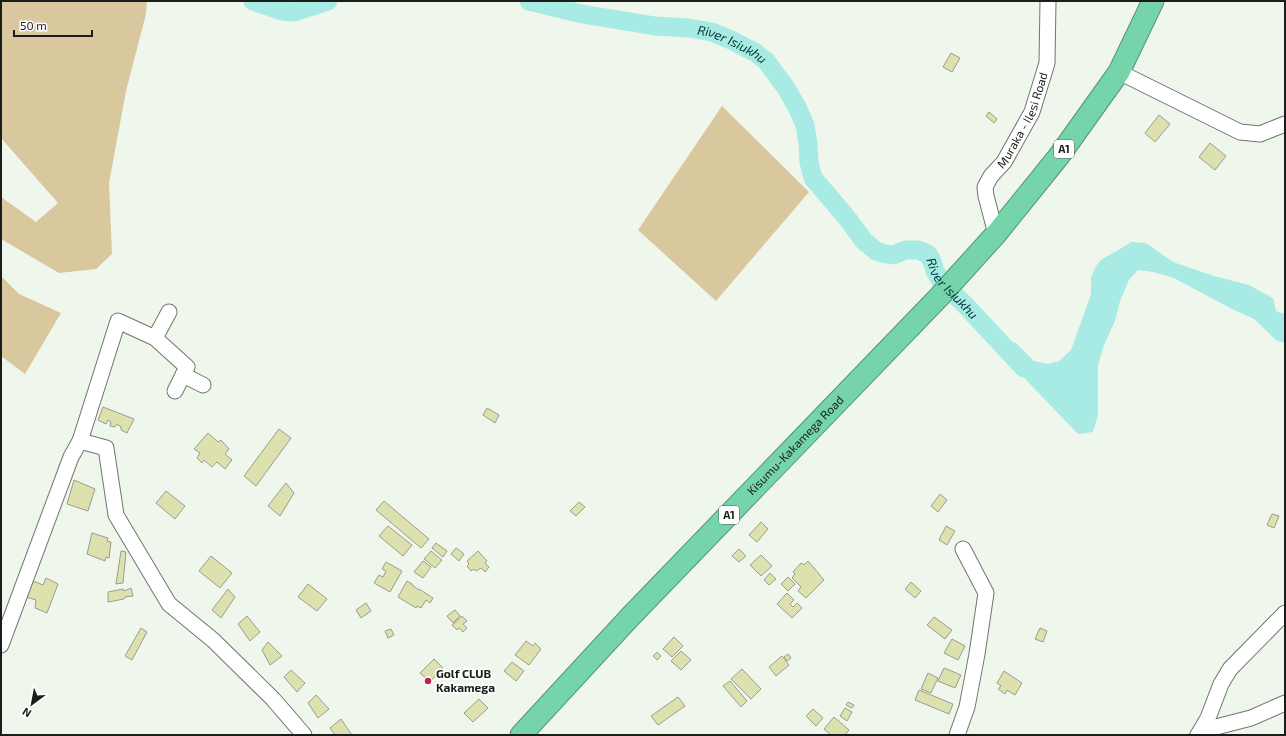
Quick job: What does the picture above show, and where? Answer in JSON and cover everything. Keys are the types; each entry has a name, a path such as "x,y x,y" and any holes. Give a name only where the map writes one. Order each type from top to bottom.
{"highway":[{"name":"A1","path":"996,234 1059,156 1119,72 1152,1"},
{"name":"Kisumu-Kakamega Road","path":"521,735 630,617 939,297 996,234"}],"street":[{"name":"Muraka - Ilesi Road","path":"996,234 985,187 991,176 1004,162 1032,112 1047,63 1048,1"},
{"path":"1119,72 1240,132 1260,134 1285,124"},
{"path":"155,338 169,312"},
{"path":"1,645 71,457 80,441 118,321 155,338 188,367 175,391"},
{"path":"183,375 203,385"},
{"path":"80,441 106,448 116,515 169,604 213,640 273,699 304,735"},
{"path":"957,735 967,707 986,593 963,549"},
{"path":"1285,613 1230,669 1221,684 1208,718 1198,735 1216,727 1251,718 1285,704"}],"shaded area":[{"path":"1,1 147,1 146,14 126,91 109,183 112,254 96,269 59,273 1,239 1,197 36,222 58,203 1,138"},
{"path":"722,106 809,192 716,301 638,230"},
{"path":"1,276 19,294 61,313 25,374 1,356"}],"water":[{"path":"1131,242 1146,243 1173,262 1214,276 1249,285 1273,298 1276,311 1285,314 1285,343 1276,340 1254,319 1174,278 1153,272 1138,270 1129,280 1120,301 1115,321 1104,345 1098,365 1098,415 1093,432 1078,434 1003,354 1015,342 1034,361 1048,364 1059,361 1071,350 1091,294 1091,277 1096,266 1102,259"}],"building":[{"path":"951,53 960,58 952,72 943,67"},
{"path":"989,112 997,119 994,123 986,116"},
{"path":"1159,115 1170,124 1155,142 1145,133"},
{"path":"1210,143 1226,156 1215,170 1199,157"},
{"path":"103,407 134,419 127,433 121,430 121,427 117,424 115,427 110,426 111,422 108,420 106,424 98,420"},
{"path":"487,408 499,415 495,423 483,415"},
{"path":"279,429 291,438 256,486 244,476"},
{"path":"208,433 218,442 221,440 229,449 225,454 232,460 225,469 217,462 212,467 204,460 202,463 197,458 200,453 194,449"},
{"path":"74,480 95,489 88,511 67,504"},
{"path":"286,483 294,493 280,516 268,506"},
{"path":"166,491 185,506 175,519 156,503"},
{"path":"940,494 947,500 938,512 931,506"},
{"path":"384,501 429,539 421,548 376,510"},
{"path":"579,502 585,507 576,516 570,511"},
{"path":"1272,514 1279,516 1274,528 1267,525"},
{"path":"761,522 768,529 757,542 749,535"},
{"path":"388,526 412,545 403,556 379,536"},
{"path":"946,526 955,531 947,545 939,540"},
{"path":"92,533 108,538 107,541 111,542 109,558 106,557 105,561 87,554"},
{"path":"436,543 447,551 443,557 432,548"},
{"path":"456,548 464,554 459,561 451,554"},
{"path":"739,549 746,556 739,562 732,556"},
{"path":"121,551 126,552 123,583 116,584"},
{"path":"431,551 442,560 435,568 424,559"},
{"path":"478,551 487,561 485,563 489,567 485,572 481,568 476,571 474,569 471,571 467,566 469,564 467,561"},
{"path":"761,555 772,566 761,576 750,565"},
{"path":"211,556 232,573 220,588 199,571"},
{"path":"423,561 431,567 423,578 414,572"},
{"path":"808,561 824,580 806,598 798,591 801,587 792,578 795,574 793,572 801,563 804,565"},
{"path":"386,562 402,571 390,592 374,583 379,575 383,577 386,571 382,569"},
{"path":"770,573 776,579 769,585 764,580"},
{"path":"788,577 795,584 788,591 781,584"},
{"path":"46,578 58,584 47,613 35,608 36,600 26,597 33,581 43,585"},
{"path":"407,581 433,598 430,603 426,600 421,608 417,606 416,608 398,597"},
{"path":"911,582 921,591 915,598 905,589"},
{"path":"308,584 327,599 317,611 298,597"},
{"path":"131,588 133,596 108,602 108,592 123,589 124,591"},
{"path":"228,589 235,597 221,618 212,610"},
{"path":"787,593 794,600 790,604 793,607 797,603 802,608 792,618 777,604"},
{"path":"366,603 371,611 361,618 356,610"},
{"path":"455,610 460,616 453,623 447,616"},
{"path":"247,616 260,632 250,641 238,624"},
{"path":"462,616 467,621 463,624 467,628 463,632 459,628 457,630 452,625"},
{"path":"934,617 952,630 945,639 927,625"},
{"path":"141,628 147,632 132,660 125,656"},
{"path":"1040,628 1047,631 1043,642 1035,639"},
{"path":"391,629 394,635 388,638 385,631"},
{"path":"674,637 683,646 672,657 663,649"},
{"path":"952,639 965,646 958,660 944,653"},
{"path":"526,641 533,646 535,643 541,649 529,665 515,655"},
{"path":"268,642 282,656 270,665 262,650"},
{"path":"681,651 691,660 681,670 671,661"},
{"path":"657,652 661,656 657,660 653,656"},
{"path":"788,654 791,658 787,661 784,657"},
{"path":"782,656 789,665 776,676 769,667"},
{"path":"434,659 443,668 430,682 420,673"},
{"path":"512,662 524,671 516,681 504,671"},
{"path":"944,668 961,675 955,688 938,681"},
{"path":"742,669 761,689 751,699 731,679"},
{"path":"291,670 305,683 297,692 284,677"},
{"path":"1004,671 1022,683 1015,695 1007,690 1005,694 998,689 1001,686 997,683"},
{"path":"928,673 938,678 931,693 921,689"},
{"path":"730,681 747,701 741,707 723,686"},
{"path":"919,690 953,704 949,714 915,700"},
{"path":"316,695 329,709 318,718 308,703"},
{"path":"678,697 685,706 658,725 651,716"},
{"path":"479,699 488,708 473,722 464,713"},
{"path":"848,702 854,705 852,708 846,705"},
{"path":"845,708 852,712 847,721 840,716"},
{"path":"813,709 823,718 816,726 806,716"},
{"path":"834,717 849,730 845,735 831,735 824,729"},
{"path":"341,719 352,735 335,735 330,728"}],"waterway":[{"name":"River Isiukhu","path":"253,1 282,11 294,12 328,1"},
{"name":"River Isiukhu","path":"529,1 582,14 655,26 689,28 712,32 756,53 767,62 786,88 797,107 805,125 809,162 813,178 847,218 864,241 876,251 882,253 893,255 906,250 918,250 928,254 941,281 1024,368"}],"place":[{"name":"Golf CLUB Kakamega","path":"428,681"}]}
